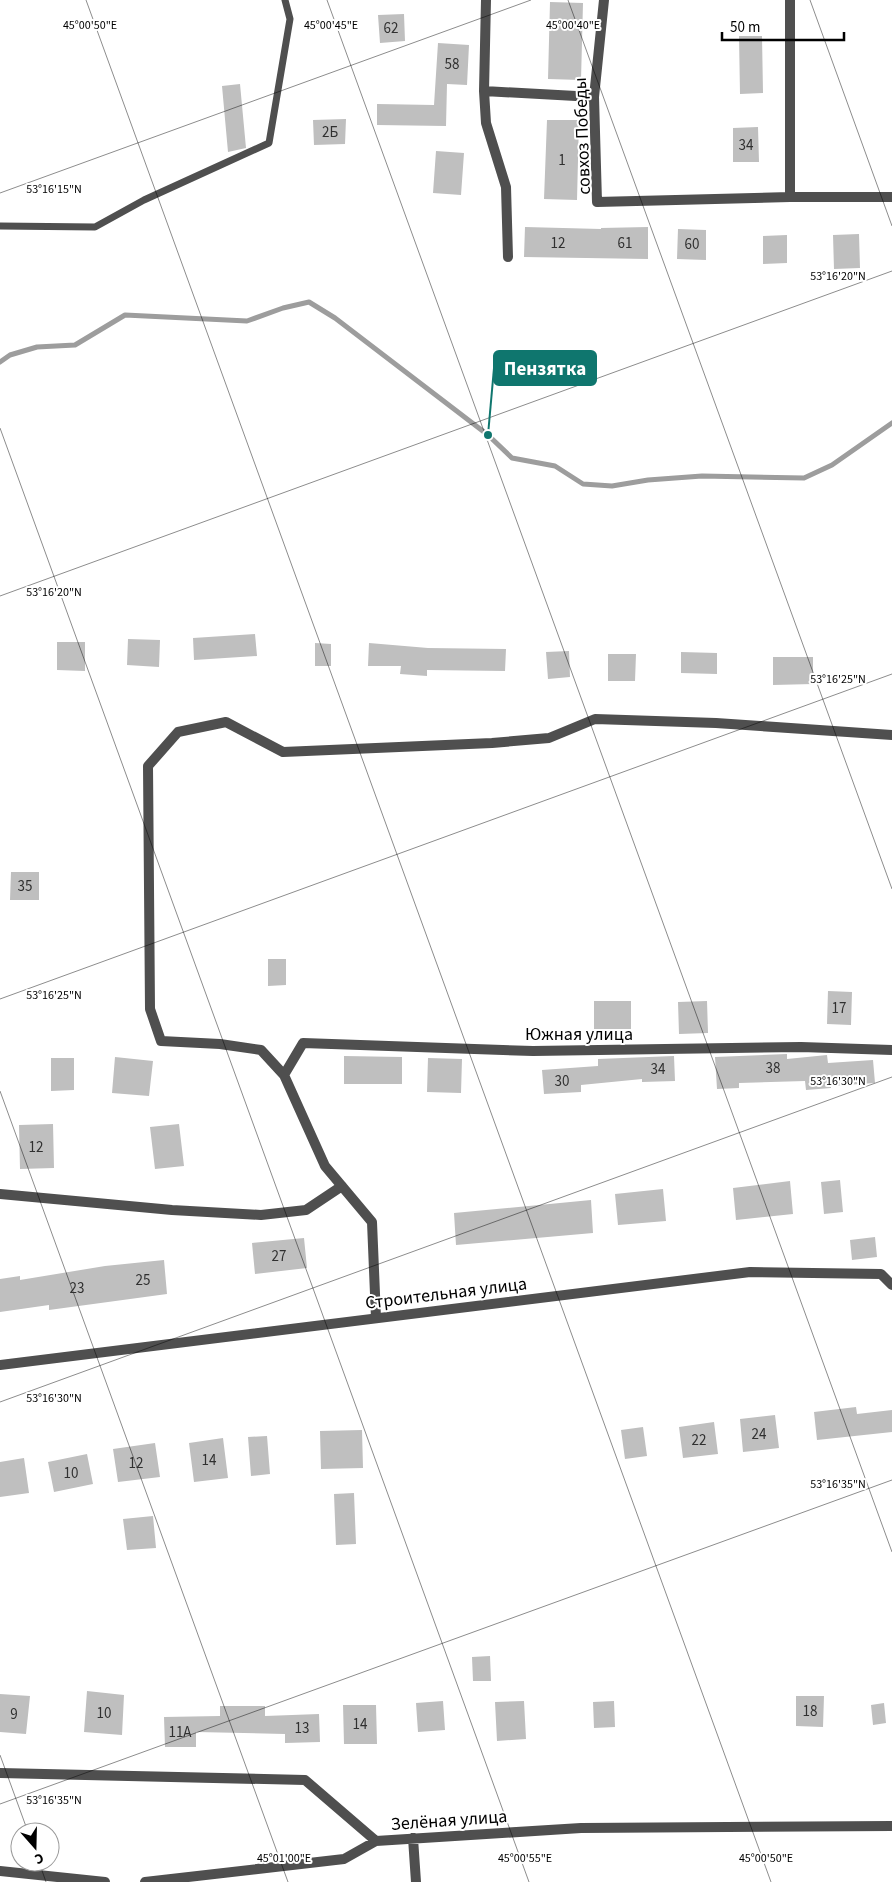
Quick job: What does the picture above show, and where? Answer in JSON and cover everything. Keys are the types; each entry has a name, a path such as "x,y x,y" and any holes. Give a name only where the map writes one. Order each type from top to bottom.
{"street":[{"path":"486,0 484,91 486,123 506,187 508,257"},
{"name":"совхоз Победы","path":"604,0 594,97 597,202 790,197 892,197"},
{"path":"790,0 790,197"},
{"path":"484,91 594,97"},
{"path":"376,1318 372,1222 325,1166 284,1075 261,1050 220,1044 161,1042 150,1009 148,766 178,732 226,722 283,752 492,743 549,738 595,718 716,723 892,735"},
{"name":"Южная улица","path":"284,1075 303,1043 532,1051 802,1048 892,1050"},
{"path":"0,1194 172,1210 261,1215 306,1210 342,1186"},
{"name":"Строительная улица","path":"0,1365 750,1272 881,1274 892,1285"},
{"name":"Зелёная улица","path":"0,1773 305,1780 376,1841 581,1828 892,1826"},
{"path":"413,1838 416,1882"},
{"path":"145,1882 344,1859 376,1841"},
{"path":"0,1871 106,1882"}],"lane":[{"path":"0,226 95,227 144,200 269,143 290,19 285,0"}],"building":[{"path":"550,2 583,3 581,80 548,79"},
{"path":"404,14 405,41 380,43 378,15"},
{"path":"739,36 762,36 763,93 740,94"},
{"path":"438,43 469,45 467,85 447,84 446,126 377,125 377,104 434,105"},
{"path":"240,84 246,148 228,152 222,86"},
{"path":"346,119 345,144 314,145 313,120"},
{"path":"547,120 579,120 577,200 544,199"},
{"path":"758,127 759,162 733,162 733,128"},
{"path":"436,151 464,153 461,195 433,193"},
{"path":"525,227 601,229 648,227 648,259 524,257"},
{"path":"678,229 706,230 706,260 677,259"},
{"path":"859,234 860,268 834,269 833,235"},
{"path":"787,235 787,263 763,264 763,236"},
{"path":"255,634 257,656 194,660 193,638"},
{"path":"128,639 160,640 159,667 127,665"},
{"path":"57,642 85,642 85,671 57,670"},
{"path":"315,643 331,644 331,666 315,666"},
{"path":"369,643 428,648 506,649 505,671 427,670 427,676 400,674 401,666 368,666"},
{"path":"569,651 570,677 548,679 546,652"},
{"path":"681,652 717,653 717,674 681,673"},
{"path":"608,654 636,654 635,681 608,681"},
{"path":"773,657 813,657 813,684 773,685"},
{"path":"11,872 39,872 39,900 10,900"},
{"path":"268,959 286,959 286,985 268,986"},
{"path":"828,991 852,992 851,1025 827,1024"},
{"path":"594,1001 631,1001 631,1029 594,1029"},
{"path":"707,1001 708,1033 679,1034 678,1002"},
{"path":"787,1054 787,1059 827,1055 828,1063 873,1060 875,1083 806,1090 805,1081 739,1083 739,1088 717,1089 715,1057"},
{"path":"344,1056 402,1057 402,1084 344,1084"},
{"path":"674,1056 675,1081 642,1082 642,1079 581,1085 581,1092 544,1094 542,1070 598,1066 598,1059"},
{"path":"115,1057 153,1061 149,1096 112,1093"},
{"path":"51,1058 74,1058 74,1090 51,1091"},
{"path":"428,1058 462,1059 461,1093 427,1092"},
{"path":"53,1124 54,1168 20,1169 19,1125"},
{"path":"179,1124 184,1166 155,1169 150,1127"},
{"path":"840,1180 843,1212 824,1214 821,1182"},
{"path":"790,1181 793,1214 736,1220 733,1188"},
{"path":"663,1189 666,1221 618,1225 615,1194"},
{"path":"591,1200 593,1233 456,1245 454,1213"},
{"path":"875,1237 877,1257 852,1260 850,1240"},
{"path":"304,1238 307,1268 255,1274 252,1243"},
{"path":"164,1260 167,1294 49,1310 49,1305 0,1312 0,1279 20,1276 20,1280 105,1266"},
{"path":"856,1407 857,1414 892,1410 892,1432 817,1440 814,1412"},
{"path":"775,1415 779,1448 743,1452 740,1419"},
{"path":"714,1422 718,1454 683,1458 679,1427"},
{"path":"643,1427 647,1456 625,1459 621,1430"},
{"path":"362,1430 363,1468 321,1469 320,1431"},
{"path":"267,1436 270,1474 251,1476 248,1437"},
{"path":"223,1438 228,1478 194,1482 189,1443"},
{"path":"155,1443 160,1477 118,1482 113,1449"},
{"path":"87,1454 93,1484 54,1492 48,1462"},
{"path":"24,1458 29,1493 0,1497 0,1462"},
{"path":"354,1493 356,1544 336,1545 334,1494"},
{"path":"153,1516 156,1548 127,1550 123,1519"},
{"path":"490,1656 491,1681 473,1681 472,1657"},
{"path":"87,1691 124,1695 122,1735 84,1732"},
{"path":"0,1694 30,1696 26,1734 0,1732"},
{"path":"796,1696 824,1696 823,1727 796,1726"},
{"path":"443,1701 445,1730 418,1732 416,1703"},
{"path":"524,1701 526,1739 497,1741 495,1702"},
{"path":"614,1701 615,1727 594,1728 593,1702"},
{"path":"884,1703 886,1723 873,1725 871,1705"},
{"path":"343,1705 376,1705 377,1744 344,1744"},
{"path":"220,1706 265,1706 265,1716 319,1714 320,1742 285,1743 285,1734 196,1732 196,1747 165,1747 164,1717 220,1716"}],"waterway":[{"path":"0,362 10,355 37,347 75,345 125,315 247,321 283,308 309,302 335,318 488,435 512,458 555,466 583,484 612,486 648,480 702,476 804,478 832,465 892,423"}],"place":[{"name":"Пензятка","path":"488,435"}]}
